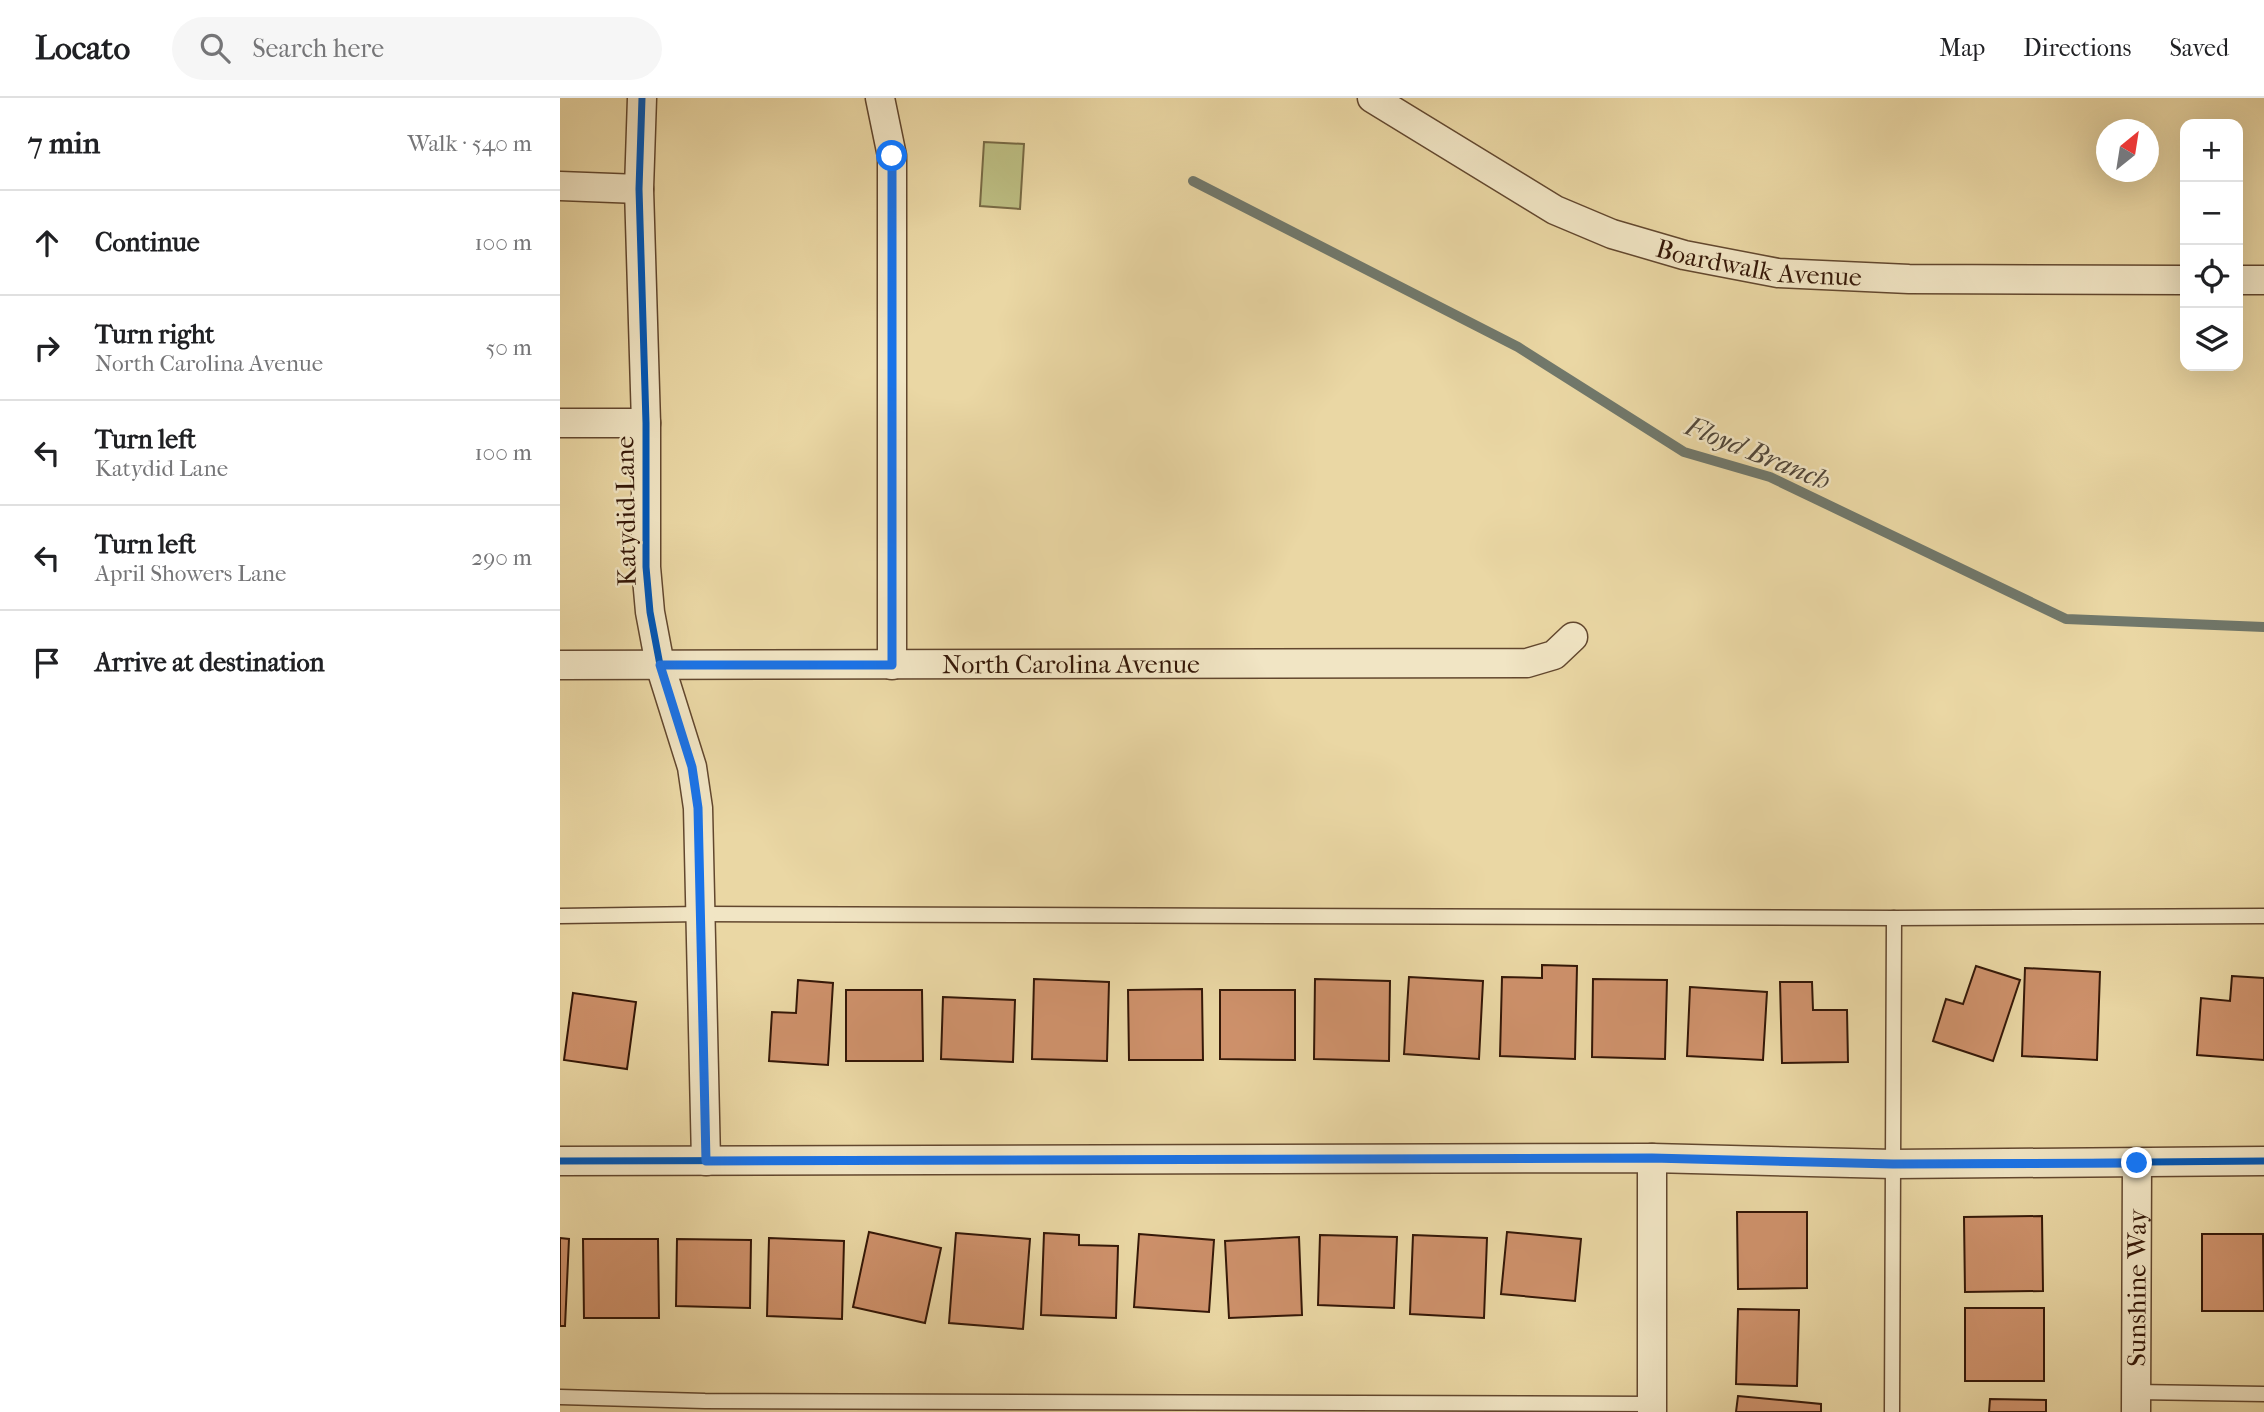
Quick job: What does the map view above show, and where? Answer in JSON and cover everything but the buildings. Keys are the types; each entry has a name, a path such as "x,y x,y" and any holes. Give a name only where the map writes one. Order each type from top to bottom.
{"street":[{"name":"Katydid Lane","path":"642,98 639,189 646,423 646,567 650,612 660,665 692,767 698,808 706,1161"},
{"path":"880,98 892,156 892,665"},
{"name":"Boardwalk Avenue","path":"1372,98 1555,210 1612,234 1684,255 1778,273 1909,279 2180,280"},
{"path":"560,186 639,189"},
{"path":"2243,280 2264,280"},
{"path":"560,423 646,423"},
{"name":"North Carolina Avenue","path":"560,665 1527,663 1554,655 1573,637"},
{"path":"1652,1158 1652,1408"},
{"path":"560,1161 1652,1158 1893,1164 2264,1161"},
{"name":"Sunshine Way","path":"2136,1402 2137,1163"}],"lane":[{"path":"560,916 2264,916"},
{"path":"1892,1412 1894,918"},
{"path":"2136,1402 2264,1394"},
{"path":"560,1398 1652,1408"}],"green space":[{"path":"984,142 1024,144 1020,209 980,206"}],"waterway":[{"name":"Floyd Branch","path":"1193,181 1518,347 1684,452 1770,477 2066,619 2264,627"}],"cycle path":[{"path":"642,98 639,189 646,423 646,567 650,612 660,665 692,767 698,808 706,1161"},
{"path":"560,1161 1652,1158 1893,1164 2264,1161"}],"route":[{"path":"892,156 892,665 660,665 692,767 698,808 706,1161 1652,1158 1893,1164 2137,1163"}]}
